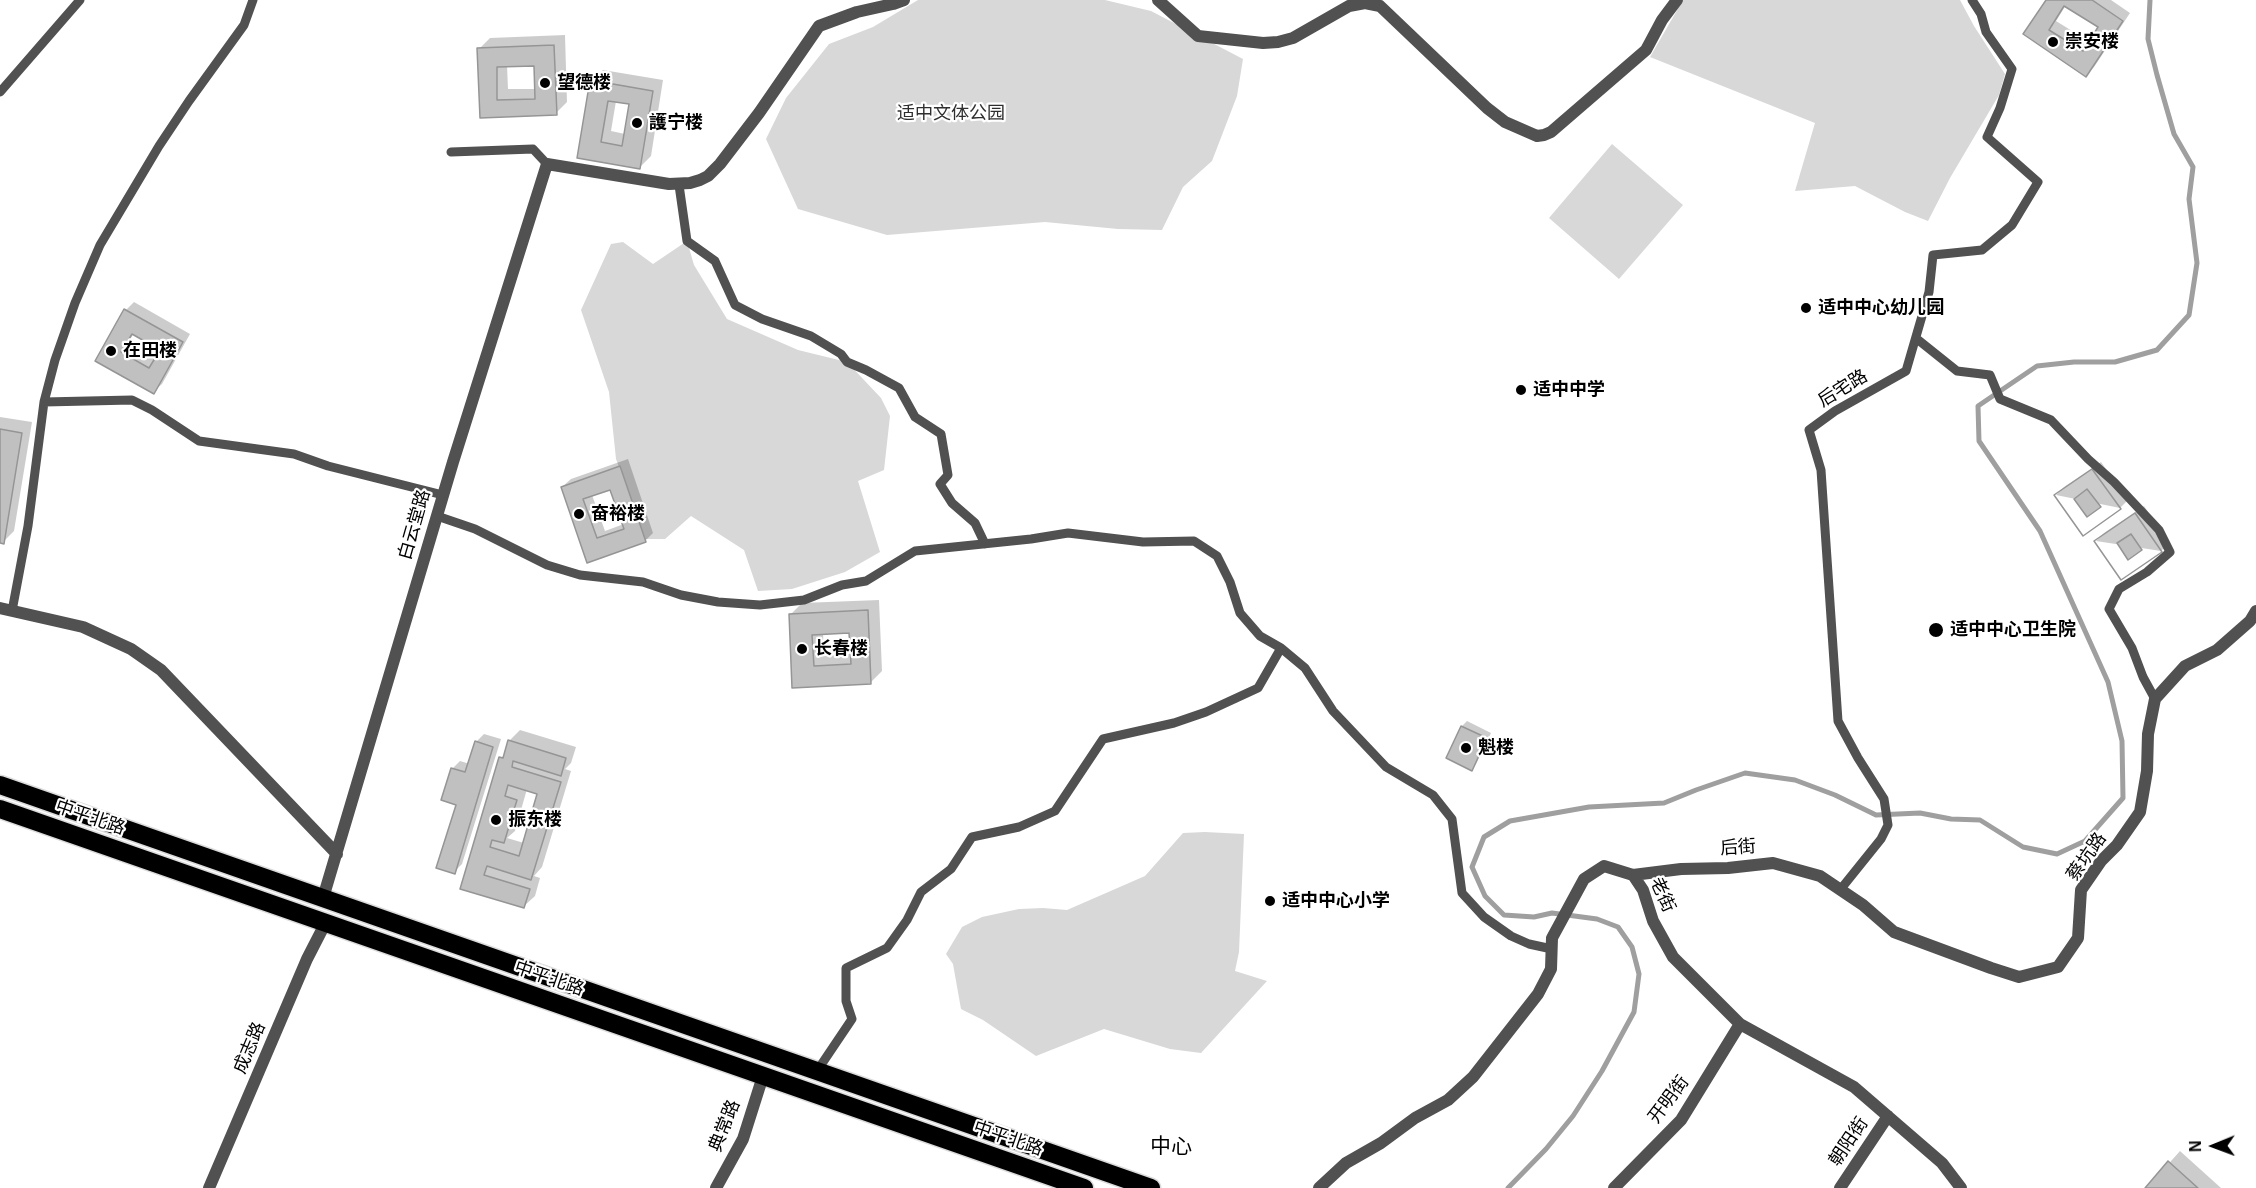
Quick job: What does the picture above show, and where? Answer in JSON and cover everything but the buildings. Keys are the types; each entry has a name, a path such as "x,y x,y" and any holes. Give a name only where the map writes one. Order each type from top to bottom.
{"highway":[{"path":"0,785 1151,1188"},
{"name":"中平北路","path":"0,808 1084,1188"}],"street":[{"path":"547,164 659,183 679,184 700,180 714,170 759,113 819,26 857,12 904,0"},
{"path":"1158,0 1198,36 1263,43 1293,38 1349,6 1365,3 1380,6 1487,108 1505,122 1537,136 1551,132 1646,50 1662,20 1677,0"},
{"name":"白云堂路","path":"323,898 443,495 547,164"},
{"path":"6,609 83,627 130,649 161,670 337,854"},
{"path":"2155,699 2185,666 2217,650 2250,621 2256,611"},
{"name":"蔡坑路","path":"1840,890 1863,905 1894,932 2000,971 2019,977 2058,967 2078,938 2081,890 2117,845 2139,812 2147,771 2148,734 2155,699"},
{"name":"后街","path":"1633,875 1681,869 1728,868 1773,863 1820,876 1840,890"},
{"name":"老街","path":"1319,1188 1346,1163 1381,1143 1415,1118 1448,1100 1473,1077 1538,994 1551,969 1552,938 1584,879 1604,866 1633,875 1643,890 1653,921 1673,957 1740,1024 1854,1087 1942,1163 1961,1188"},
{"name":"成志路","path":"209,1188 307,959 326,922"},
{"name":"开明街","path":"1614,1188 1681,1120 1740,1024"},
{"name":"典常路","path":"716,1188 743,1139 763,1076"},
{"name":"朝阳街","path":"1840,1188 1888,1116"}],"lane":[{"path":"0,92 80,0"},
{"path":"6,609 28,526 44,402 65,331 100,245 183,110 244,25 254,0"},
{"name":"后宅路","path":"1840,890 1881,839 1888,825 1884,799 1838,721 1821,470 1809,430 1835,411 1906,370 1929,292 1933,255 1982,250 2012,225 2038,182 1987,137 2000,108 2012,69 1986,32 1981,14 1972,0"},
{"path":"451,152 533,149 547,164"},
{"path":"679,184 687,241 715,261 735,305 762,319 810,336 841,354 847,362 899,388 915,417 941,434 948,475 940,484 952,503 975,524 985,544"},
{"path":"1917,339 1957,372 1990,375 2000,399 2051,420 2158,530 2170,552 2147,572 2119,589 2109,609 2132,648 2143,677 2155,699"},
{"path":"44,402 132,400 152,410 199,441 294,454 328,466 443,495"},
{"path":"437,516 475,529 547,565 580,575 643,582 681,595 728,603 760,604 804,600 842,585 866,581 915,551 1068,533 1143,542 1194,541 1217,556 1230,582 1240,613 1260,636 1281,648 1305,668 1333,711 1386,767 1433,795 1452,819 1462,893 1484,917 1511,936 1529,944 1552,949"},
{"path":"817,1071 852,1019 846,1001 846,968 887,948 908,920 921,892 951,869 972,837 1019,827 1054,811 1103,739 1173,723 1206,712 1258,688 1281,648"}],"green space":[{"name":"适中文体公园","path":"918,0 1105,0 1151,11 1243,59 1237,96 1212,161 1183,187 1162,230 1118,229 1045,222 887,235 798,209 766,139 786,98 829,44 873,27"},
{"path":"1683,0 1960,0 2005,74 1999,95 1950,178 1928,221 1905,212 1855,186 1795,191 1815,123 1650,57"},
{"path":"1612,144 1683,205 1619,279 1549,218"},
{"path":"687,241 694,265 727,319 798,350 847,362 881,398 890,416 884,470 858,481 880,552 845,572 792,589 758,591 744,550 691,516 665,539 645,539 616,459 609,392 581,310 611,244 623,242 653,264"},
{"path":"1183,833 1244,834 1239,952 1235,971 1267,981 1201,1053 1170,1049 1104,1029 1036,1056 983,1020 961,1009 953,964 946,954 962,927 982,917 1019,909 1067,910 1145,876"}],"waterway":[{"path":"1508,1188 1546,1149 1573,1116 1602,1071 1634,1012 1639,974 1632,947 1618,927 1597,919 1552,913 1534,917 1504,915 1485,896 1472,867 1484,837 1510,821 1589,807 1664,803 1745,773 1795,780 1835,795 1876,815 1920,813 1951,819 1980,820 2023,847 2057,854 2085,841 2123,798 2122,741 2108,682 2040,531 1979,441 1978,406 2037,366 2074,362 2115,362 2157,350 2189,315 2197,263 2189,199 2193,167 2174,134 2157,75 2148,39 2150,0"}],"place":[{"name":"崇安楼","path":"2053,42"},
{"name":"望德楼","path":"545,83"},
{"name":"護宁楼","path":"637,123"},
{"name":"适中中心幼儿园","path":"1806,308"},
{"name":"在田楼","path":"111,351"},
{"name":"适中中学","path":"1521,390"},
{"name":"奋裕楼","path":"579,514"},
{"name":"适中中心卫生院","path":"1936,630"},
{"name":"长春楼","path":"802,649"},
{"name":"魁楼","path":"1466,748"},
{"name":"振东楼","path":"496,820"},
{"name":"适中中心小学","path":"1270,901"}],"district":[{"name":"中心","path":"1171,1147"}]}
